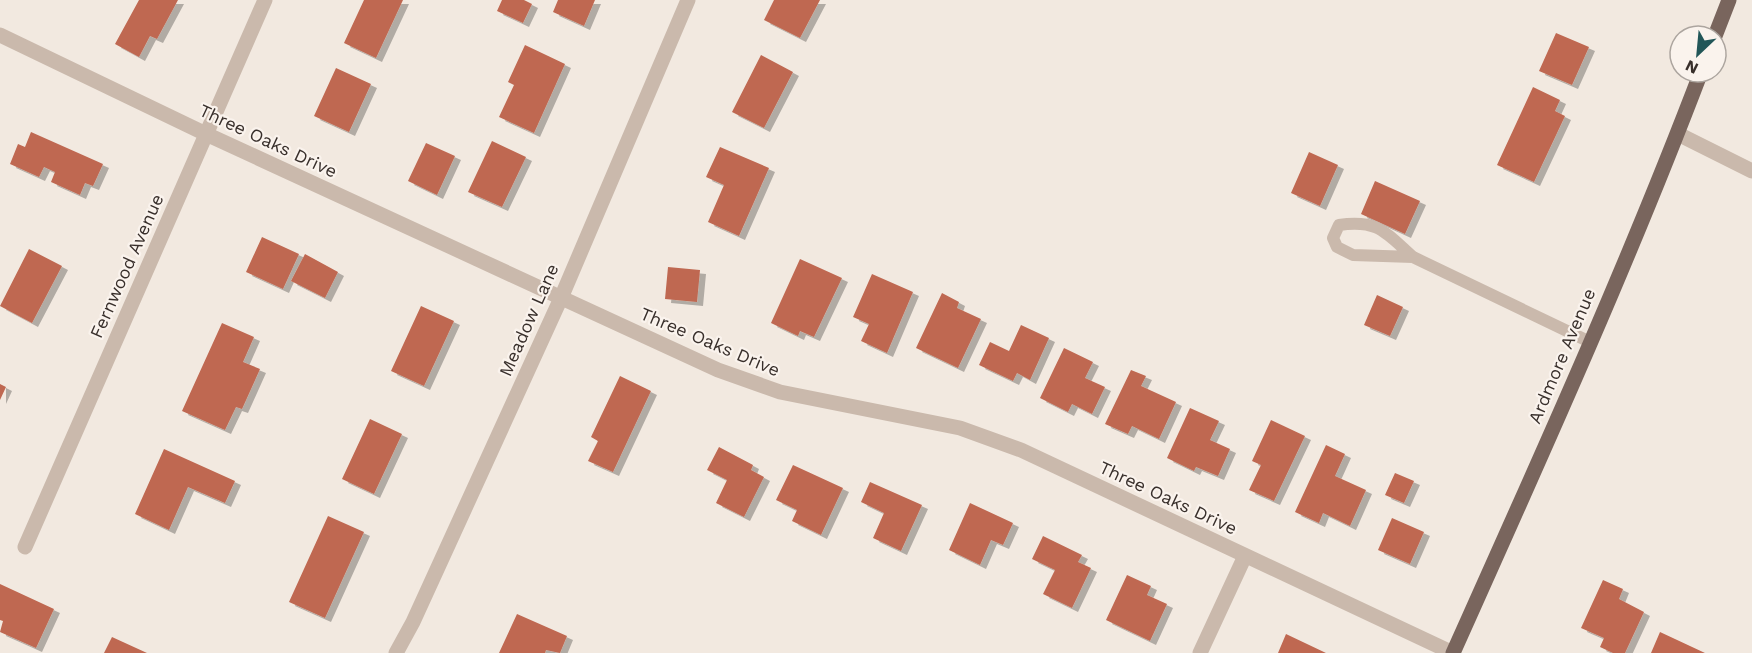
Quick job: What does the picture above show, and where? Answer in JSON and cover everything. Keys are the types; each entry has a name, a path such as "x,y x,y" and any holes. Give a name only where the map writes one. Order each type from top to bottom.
{"main road":[{"path":"1720,24 1729,0"},
{"name":"Ardmore Avenue","path":"1453,653 1590,342 1678,134 1697,84"}],"street":[{"name":"Fernwood Avenue","path":"26,547 265,0"},
{"name":"Meadow Lane","path":"396,653 561,298 688,0"},
{"name":"Three Oaks Drive","path":"0,36 206,134 718,370 780,392 960,428 1021,450 1453,653"},
{"path":"1678,134 1752,171"},
{"path":"1200,653 1245,556"}],"lane":[{"path":"1413,257 1353,255 1337,248 1333,238 1339,225 1357,222 1379,227 1413,257 1590,342"}],"building":[{"path":"139,0 178,0 157,39 150,36 139,57 115,44"},
{"path":"364,0 403,0 376,58 344,43"},
{"path":"502,0 524,0 532,4 523,23 497,11"},
{"path":"558,0 595,0 584,26 553,12"},
{"path":"774,0 820,0 800,38 764,20"},
{"path":"1556,33 1589,47 1572,85 1539,71"},
{"path":"525,45 565,64 534,133 499,117 514,85 508,82"},
{"path":"761,55 793,72 764,128 732,112"},
{"path":"336,68 371,84 349,132 314,116"},
{"path":"1533,87 1560,100 1555,111 1565,116 1534,182 1497,165"},
{"path":"31,132 103,164 93,186 85,183 80,195 51,182 55,172 44,167 39,177 10,164 18,144 25,147"},
{"path":"492,141 526,157 502,207 468,192"},
{"path":"426,143 455,156 437,195 408,181"},
{"path":"720,147 769,168 739,236 708,222 724,185 706,177"},
{"path":"1309,152 1338,165 1320,206 1291,193"},
{"path":"1375,181 1420,201 1405,234 1361,214"},
{"path":"262,237 299,254 283,289 246,272"},
{"path":"29,249 62,266 32,323 0,306"},
{"path":"305,254 338,272 325,298 291,281"},
{"path":"800,259 842,278 814,337 800,331 798,336 771,323"},
{"path":"668,267 700,270 697,302 665,299"},
{"path":"872,274 913,292 887,353 861,341 869,324 853,317"},
{"path":"942,293 959,302 957,308 981,319 958,368 916,348"},
{"path":"1377,295 1403,307 1390,336 1364,325"},
{"path":"421,306 454,321 424,386 391,371"},
{"path":"222,323 254,337 243,362 260,369 242,409 236,407 225,430 182,411"},
{"path":"1021,325 1049,338 1030,380 1017,373 1013,381 979,365 990,342 1009,351"},
{"path":"1064,348 1093,362 1085,378 1105,387 1092,414 1072,404 1068,412 1040,398"},
{"path":"1131,370 1146,376 1141,386 1176,402 1159,439 1132,426 1128,434 1105,424"},
{"path":"620,376 651,391 613,472 588,461 598,441 591,437"},
{"path":"0,384 6,387 0,400"},
{"path":"1190,408 1219,421 1210,440 1230,449 1218,476 1196,467 1194,471 1167,458"},
{"path":"370,419 402,434 374,494 342,479"},
{"path":"1271,420 1305,436 1274,501 1249,490 1261,465 1252,461"},
{"path":"1326,445 1345,454 1335,476 1366,490 1350,526 1323,513 1319,523 1295,512"},
{"path":"719,447 753,465 751,470 764,477 744,517 716,503 727,480 707,470"},
{"path":"164,449 235,481 225,503 188,487 169,530 135,514"},
{"path":"793,465 843,488 821,535 792,521 797,510 776,500"},
{"path":"1395,473 1414,481 1404,503 1385,495"},
{"path":"870,482 922,505 901,551 873,538 884,513 861,502"},
{"path":"970,503 1013,523 1003,545 991,540 980,565 949,550"},
{"path":"328,516 364,532 325,618 289,602"},
{"path":"1392,518 1424,532 1410,564 1378,550"},
{"path":"1043,536 1082,555 1078,562 1091,568 1072,608 1043,594 1055,570 1032,559"},
{"path":"1127,575 1151,586 1147,595 1167,604 1150,641 1106,620"},
{"path":"1603,580 1623,589 1619,599 1644,612 1625,653 1613,653 1600,647 1604,638 1581,628"},
{"path":"0,584 54,609 36,648 0,632 3,621 0,620"},
{"path":"517,614 567,636 560,653 546,650 545,653 499,653"},
{"path":"1660,632 1705,653 1651,653"},
{"path":"1286,634 1326,653 1278,653"},
{"path":"112,637 147,653 104,653"}]}
